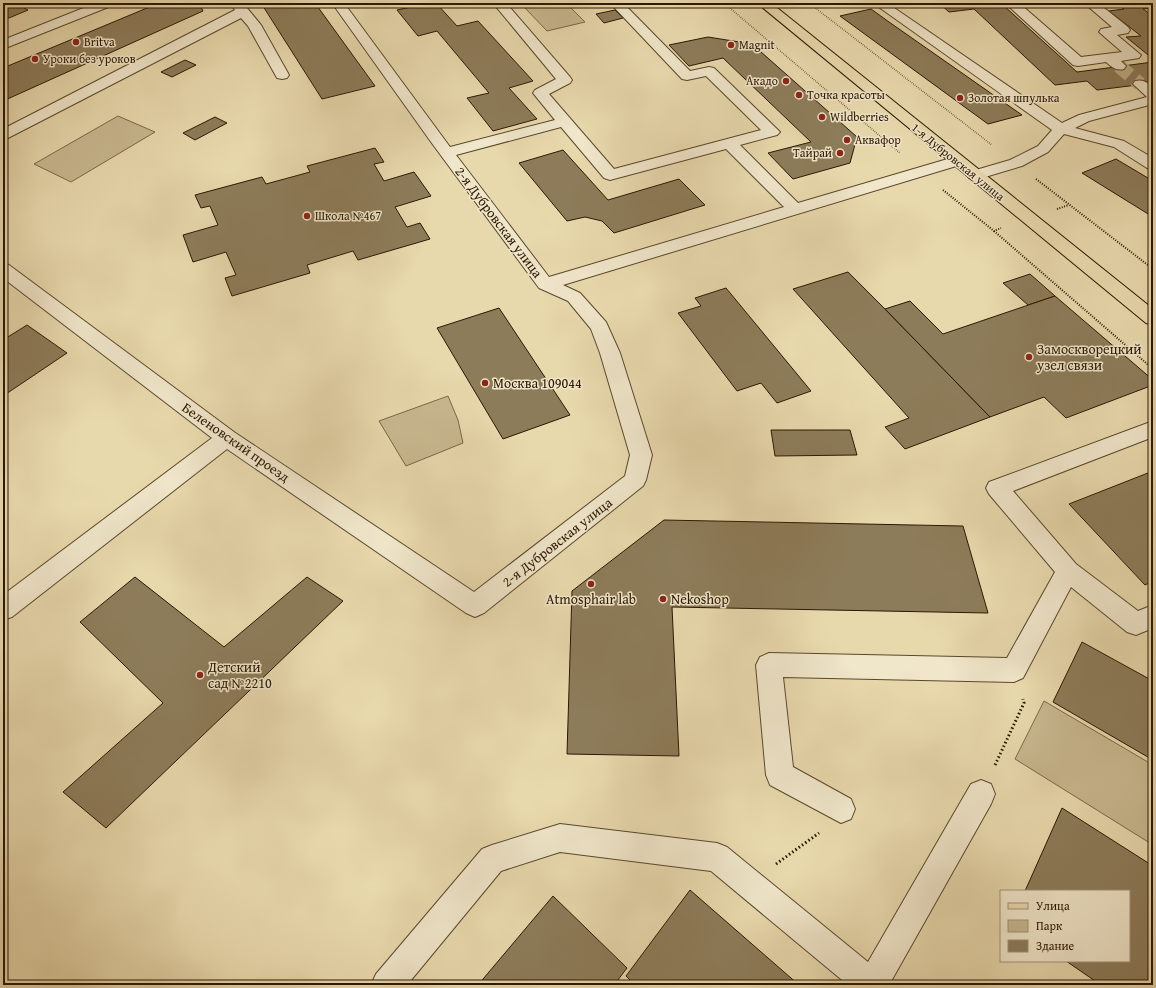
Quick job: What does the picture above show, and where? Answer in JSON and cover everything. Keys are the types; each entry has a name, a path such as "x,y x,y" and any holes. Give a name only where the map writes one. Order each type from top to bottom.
{"main road":[{"name":"1-я Дубровская улица","path":"763,3 1153,319"}],"street":[{"path":"3,45 106,3"},
{"name":"2-я Дубровская улица","path":"340,3 447,153 545,284 574,297 599,326 610,353 641,455 635,480 475,606"},
{"path":"499,3 565,80 540,94 610,174 772,132 709,71 687,76 616,3"},
{"path":"879,3 1061,129 1119,144 1153,165"},
{"path":"1011,3 1078,62 1114,62 1134,55 1106,32 1123,30 1090,3"},
{"path":"3,135 239,8 254,25 282,75"},
{"path":"1140,84 1153,95"},
{"path":"975,175 1016,163 1043,149 1061,129 1084,118 1153,100"},
{"path":"1123,107 1153,114"},
{"path":"447,153 564,122"},
{"path":"729,143 795,209"},
{"path":"545,284 957,161"},
{"name":"Беленовский проезд","path":"3,269 227,438 475,606"},
{"path":"1153,429 997,488 1068,571 1136,624 1153,616"},
{"path":"3,609 227,438"},
{"path":"841,809 780,775 769,665 1014,670 1068,571"},
{"path":"387,985 492,859 560,838 717,857 872,985 981,794"}],"path":[{"path":"809,3 1153,269"},
{"path":"994,231 1153,369"},
{"path":"981,794 1024,703"},
{"path":"750,884 823,830"}],"green space":[{"path":"546,3 566,3 585,22 547,31 525,8"},
{"path":"118,116 155,132 71,182 34,164"},
{"path":"448,396 458,420 463,443 406,466 379,421"},
{"path":"1044,701 1153,765 1153,845 1015,759"}],"building":[{"path":"3,3 15,3 28,10 9,18 3,15"},
{"path":"159,3 199,3 203,11 3,101 3,68"},
{"path":"261,3 315,3 375,86 322,99"},
{"path":"429,3 436,3 457,26 478,21 533,81 509,88 537,119 493,131 467,98 489,93 437,31 418,36 397,10"},
{"path":"939,3 976,3 981,7 1003,5 1077,72 1153,62 1153,83 1097,90 1087,81 1055,85 974,9 949,12"},
{"path":"1115,3 1153,3 1153,8 1143,9 1153,16 1153,59 1126,37 1141,36 1109,11 1124,9"},
{"path":"871,9 1022,115 988,124 840,16"},
{"path":"615,10 623,18 604,23 596,14"},
{"path":"708,37 752,44 857,137 850,163 793,179 768,153 811,142 723,58 689,66 669,45"},
{"path":"185,60 196,65 172,77 161,72"},
{"path":"215,117 227,123 195,140 183,133"},
{"name":"Школа №467","path":"375,148 384,162 374,164 384,181 414,172 431,196 395,207 407,227 420,223 430,239 358,260 353,251 307,265 310,273 232,296 225,278 236,275 226,252 193,262 183,235 218,225 210,206 201,208 195,195 262,177 266,184 310,172 307,166"},
{"path":"563,150 608,200 679,179 705,205 614,233 602,221 585,217 567,221 519,163"},
{"path":"1116,159 1153,181 1153,217 1082,173"},
{"path":"848,272 990,417 905,449 885,427 909,418 793,289"},
{"path":"1030,274 1055,296 1028,305 1003,283"},
{"path":"726,288 811,391 777,403 761,383 737,391 678,313 701,306 695,298"},
{"name":"Замоскворецкий узел связи","path":"1055,296 1153,380 1153,385 1066,418 1044,397 990,417 885,309 910,301 943,334"},
{"path":"499,308 570,415 503,439 437,328"},
{"path":"27,325 67,353 3,396 3,340"},
{"path":"771,430 850,430 857,455 775,456"},
{"path":"1153,471 1153,581 1145,585 1069,504"},
{"path":"664,520 963,526 988,613 672,607 679,756 567,754 572,591"},
{"name":"Детский сад №2210","path":"135,577 224,647 307,577 343,601 106,828 63,792 163,703 80,622"},
{"path":"1082,642 1153,681 1153,760 1053,702"},
{"path":"1062,808 1153,866 1153,985 1101,985 1067,962 1130,962 1130,890 1025,890"},
{"path":"690,890 799,985 635,985 626,976"},
{"path":"553,896 627,968 614,985 478,985"}],"tunnel":[{"path":"1119,66 1140,84"}],"place":[{"name":"Britva","path":"76,42"},
{"name":"Magnit","path":"731,45"},
{"name":"Уроки без уроков","path":"35,59"},
{"name":"Акадо","path":"786,81"},
{"name":"Точка красоты","path":"799,95"},
{"name":"Золотая шпулька","path":"960,98"},
{"name":"Wildberries","path":"822,117"},
{"name":"Аквафор","path":"847,140"},
{"name":"Тайрай","path":"840,153"},
{"name":"Школа №467","path":"307,216"},
{"name":"Замоскворецкий узел связи","path":"1029,357"},
{"name":"Москва 109044","path":"485,383"},
{"name":"Atmosphair lab","path":"591,584"},
{"name":"Nekoshop","path":"663,599"},
{"name":"Детский сад №2210","path":"200,675"}]}
